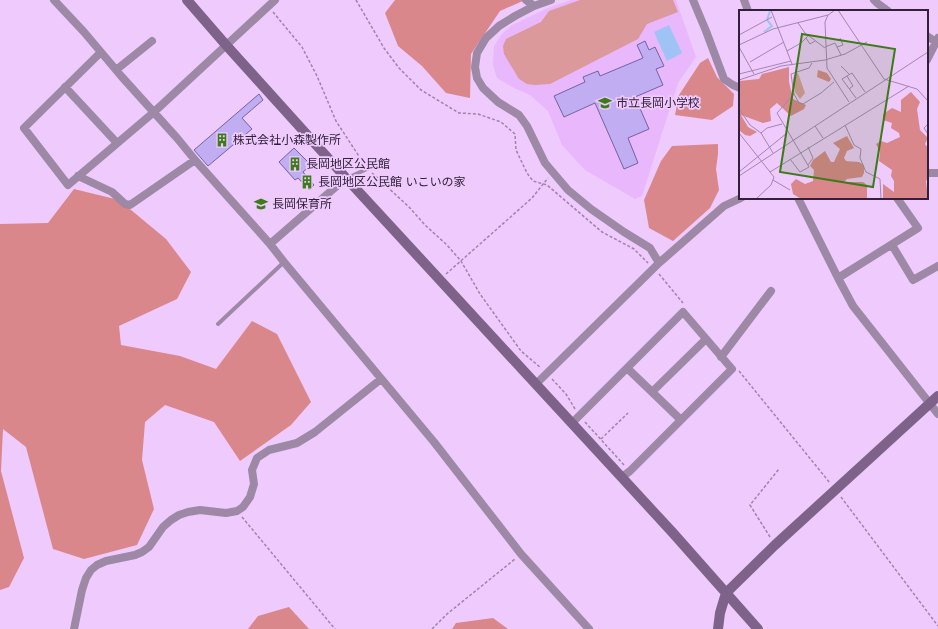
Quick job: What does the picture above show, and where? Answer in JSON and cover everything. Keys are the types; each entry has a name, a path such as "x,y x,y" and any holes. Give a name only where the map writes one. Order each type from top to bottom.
{"street":[{"path":"54,0 178,138 195,160 270,244 434,442 521,554 589,629"},
{"path":"187,0 346,178 536,384 576,419 626,474 758,629"},
{"path":"101,52 24,128 68,185 154,112 226,45 265,3 275,0"},
{"path":"526,0 534,6"},
{"path":"551,0 534,6 515,16 499,26 486,38 477,53 475,66 477,78 483,88 498,102 519,115 527,126 545,163 568,190 591,209 650,248 656,265"},
{"path":"693,0 724,79 739,88"},
{"path":"744,0 748,10"},
{"path":"874,0 887,10"},
{"path":"928,58 937,40"},
{"path":"116,70 152,41"},
{"path":"65,87 117,143"},
{"path":"78,176 112,192 126,204 130,205 195,160"},
{"path":"928,172 938,173"},
{"path":"270,244 346,178"},
{"path":"536,384 656,265 724,206 739,199"},
{"path":"798,199 853,306 938,414"},
{"path":"838,278 918,228 898,199"},
{"path":"892,245 914,280 938,266"},
{"path":"721,357 771,291"},
{"path":"576,419 683,312 732,369 626,474"},
{"path":"652,392 706,339"},
{"path":"627,368 681,420"},
{"path":"74,629 86,578 96,565 142,552 149,547 163,527 179,515 200,510 226,513 237,511 243,507 250,498 254,484 252,470 257,458 269,450 297,443 315,432 381,379"},
{"path":"718,629 720,613 726,593 775,545 938,396"}],"lane":[{"path":"346,178 367,169"},
{"path":"218,324 284,262"}],"path":[{"path":"356,0 384,48 399,68 420,90 459,113 478,114 501,122 515,134 516,150 527,173 533,181 547,185 602,232 634,249 656,265 686,306 683,312"},
{"path":"265,3 302,47 317,76 336,121 367,169 408,206 425,225 447,245 460,261 480,294 521,351 546,373 566,394 576,419 601,439 626,474"},
{"path":"440,280 532,198 553,173"},
{"path":"737,368 836,490 938,626"},
{"path":"601,439 628,414"},
{"path":"775,545 750,505 779,469"},
{"path":"237,511 336,629"},
{"path":"432,629 447,614 521,554"}],"shaded area":[{"path":"395,0 525,0 500,11 471,54 470,98 446,93 422,66 398,46 385,13"},
{"name":"市立長岡小学校","path":"571,0 676,0 696,57 678,83 642,196 635,199 585,170 562,145 548,111 530,95 497,78 493,65 494,46 502,34 512,25 548,8"},
{"path":"580,0 673,0 678,12 647,24 638,39 550,84 527,84 519,79 504,54 503,46 506,39 541,22 549,11"},
{"path":"708,58 717,77 734,94 733,106 712,120 675,115 679,95 700,63"},
{"path":"718,144 716,169 719,190 710,208 673,241 649,228 644,200 661,161 672,146"},
{"path":"74,189 119,200 166,239 191,272 177,299 119,326 121,345 180,356 216,369 252,321 277,334 311,402 291,425 240,461 214,422 165,405 145,422 142,460 154,509 137,545 84,559 53,549 26,447 3,429 1,471 24,558 9,587 0,590 0,224 48,223"},
{"path":"289,607 309,629 248,629 258,616"},
{"path":"493,618 508,629 452,629 456,623"}],"water":[{"path":"669,25 682,53 667,61 654,32"}],"building":[{"path":"645,41 649,50 655,47 664,66 656,69 663,85 635,97 649,129 628,138 638,163 624,169 595,103 564,117 554,96 585,82 583,77 598,71 600,76 643,58 637,45"},
{"name":"株式会社小森製作所","path":"259,94 263,100 242,118 252,129 208,166 194,150"},
{"name":"長岡地区公民館","path":"294,148 311,165 303,172 314,185 309,190 298,178 295,180 279,162"}],"place":[{"name":"市立長岡小学校","path":"605,103"},
{"name":"株式会社小森製作所","path":"222,140"},
{"name":"長岡地区公民館","path":"295,164"},
{"name":"長岡地区公民館 いこいの家","path":"307,182"},
{"name":"長岡保育所","path":"261,204"}]}
